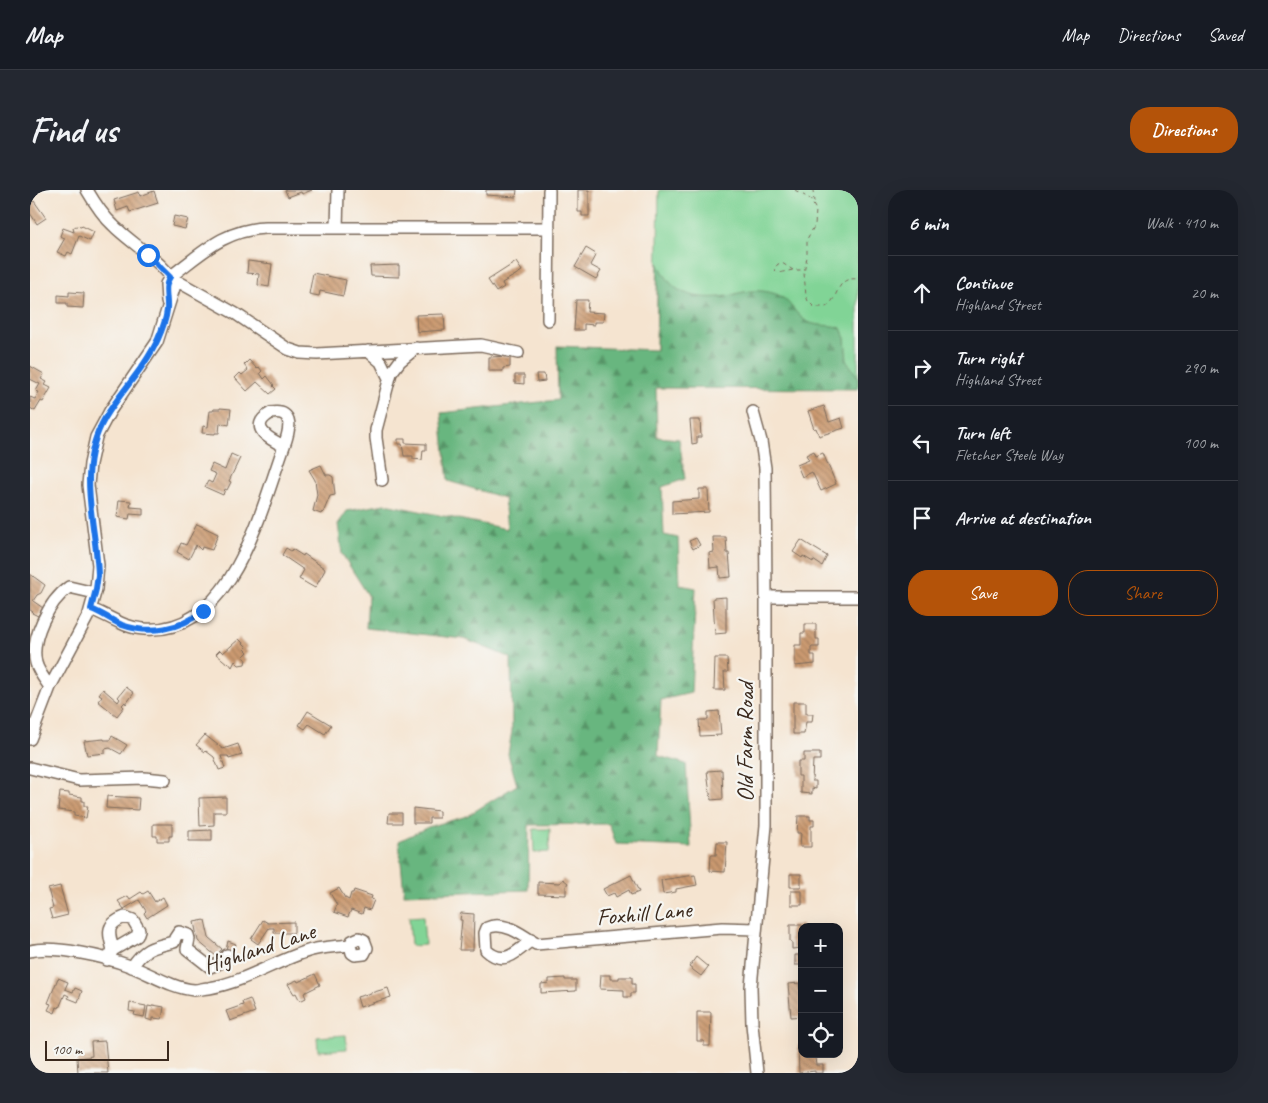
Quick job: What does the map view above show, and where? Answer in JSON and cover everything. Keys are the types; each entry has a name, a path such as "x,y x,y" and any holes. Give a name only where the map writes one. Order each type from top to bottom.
{"street":[{"path":"87,190 112,225 154,260 170,277 231,311 288,349 300,353 317,354 482,345 518,353"},
{"path":"338,190 341,228"},
{"path":"341,228 345,190"},
{"path":"548,190 548,320"},
{"path":"30,739 50,687 91,609 95,593 98,564 88,485 92,450 98,431 106,416 157,342 167,311 166,284 170,277 216,242 239,232 259,228 549,228"},
{"path":"382,480 376,430 389,378 394,367 416,348"},
{"path":"368,351 384,366 389,378"},
{"name":"Old Farm Road","path":"753,412 760,432 765,460 766,597 767,814 751,995 757,1073"},
{"path":"91,609 124,625 146,630 176,626 191,620 203,611 224,586 244,554 253,535 284,446 290,426 288,419 280,413 271,413 262,421 261,428 264,435 284,446"},
{"path":"50,687 37,666 35,657 37,633 60,594 68,587 95,593"},
{"path":"766,597 858,597"},
{"path":"30,768 79,780 144,778 165,780"},
{"name":"Foxhill Lane","path":"534,942 722,928 756,929"},
{"path":"132,967 137,959 149,948 174,942 179,932 188,935 187,950 210,967 220,963 227,955"},
{"name":"Highland Lane","path":"33,949 110,955 177,987 195,990 222,986 243,979 277,962 311,950 350,945"}],"path":[{"path":"795,190 808,197 814,206"},
{"path":"813,190 816,221 807,240 807,257 804,270 806,296 810,304 817,308 829,305 839,287 847,279 858,279"},
{"path":"793,270 780,263 774,269 778,273 804,270"}],"green space":[{"path":"659,190 858,190 858,389 656,350"},
{"path":"658,263 673,286 682,292 710,297 749,291 770,292 781,296 799,316 808,322 841,328 845,338 847,361 858,377 858,389 656,388 657,437 679,439 685,479 662,487 664,535 678,538 680,585 696,588 691,693 661,700 658,756 686,764 691,847 616,844 609,824 529,825 528,890 404,894 399,841 428,827 467,816 517,785 508,754 512,731 511,658 464,639 366,628 368,595 342,554 338,524 347,511 385,504 507,529 504,498 448,481 441,413 558,400 557,346 656,350"},
{"path":"533,829 550,829 549,852 534,853"},
{"path":"423,916 425,945 411,946 409,917"},
{"path":"346,1035 347,1049 318,1051 317,1037"}],"building":[{"path":"285,190 312,190 288,197"},
{"path":"486,190 517,190 516,197 486,195"},
{"path":"578,190 589,190 589,216 582,216 582,212 578,212"},
{"path":"154,191 158,203 130,212 128,207 117,211 114,200 139,192 140,196"},
{"path":"34,201 46,218 37,224 30,213 30,204"},
{"path":"174,216 188,219 185,229 172,226"},
{"path":"82,226 94,232 90,241 79,236 72,254 68,252 66,256 57,252 65,238 60,236 63,228 74,232 73,228"},
{"path":"586,248 596,254 590,265 601,271 596,279 575,267"},
{"path":"248,261 272,264 269,287 258,285 259,274 247,273"},
{"path":"516,262 522,271 502,283 504,287 496,292 488,280"},
{"path":"399,265 399,277 371,276 370,266"},
{"path":"313,273 346,280 343,296 320,291 319,296 309,294"},
{"path":"69,292 84,293 83,308 67,307 67,303 58,303 58,295 69,296"},
{"path":"576,300 588,300 587,312 604,313 603,322 594,322 594,325 584,324 584,330 574,330"},
{"path":"444,314 445,330 417,332 416,315"},
{"path":"510,356 510,367 503,368 503,371 489,371 489,357"},
{"path":"249,360 257,369 259,367 264,379 267,376 274,385 276,389 270,394 257,382 247,391 235,378 240,373 242,375 248,370 244,365"},
{"path":"30,366 44,374 41,379 47,382 45,385 51,388 35,411 30,408 30,397 35,399 39,392 36,391 40,384 30,379"},
{"path":"536,374 544,374 545,381 537,382"},
{"path":"515,375 524,375 524,384 515,383"},
{"path":"824,406 829,422 841,418 844,428 819,436 816,428 814,429 808,411"},
{"path":"220,408 231,409 229,425 220,423 219,433 202,433 203,426 208,427 210,411"},
{"path":"690,420 700,420 701,437 697,437 697,443 692,444"},
{"path":"398,439 405,439 405,443 426,444 422,460 413,459 413,456 404,456 402,444 398,444"},
{"path":"814,451 816,456 823,453 836,484 821,491 812,472 802,477 797,465 809,460 806,455"},
{"path":"231,454 240,458 229,481 231,482 227,490 225,489 223,495 205,487 208,481 212,483 216,474 209,471 212,464 225,470"},
{"path":"321,465 326,475 333,477 335,495 330,496 321,514 313,511 317,495 315,480 309,470"},
{"path":"699,489 708,489 709,512 672,514 672,501 699,499"},
{"path":"119,500 131,501 130,507 143,508 143,515 130,514 129,519 117,517"},
{"path":"197,524 218,534 212,550 202,547 201,550 196,545 189,559 177,552 181,543 186,545"},
{"path":"713,537 726,537 731,577 720,578 719,567 710,568 709,553 714,552"},
{"path":"696,538 700,545 693,549 689,541"},
{"path":"801,540 827,556 822,566 793,552"},
{"path":"286,548 291,551 292,549 303,556 304,554 324,568 325,570 315,588 299,579 304,570 282,555"},
{"path":"30,574 45,585 41,593 33,601 43,608 38,616 30,610"},
{"path":"726,597 726,633 715,634 713,598"},
{"path":"805,624 816,624 816,639 819,639 819,647 811,647 811,655 815,655 815,664 795,666 795,645 801,645 801,633 805,633"},
{"path":"239,639 247,647 245,649 248,652 243,657 246,659 245,664 239,665 235,661 232,667 216,654 220,650 223,653"},
{"path":"715,658 727,658 728,672 724,672 725,690 714,690"},
{"path":"126,687 134,693 126,704 125,702 122,705 124,707 117,716 98,701 102,696 99,694 103,689 118,702 120,699 118,697"},
{"path":"793,702 806,702 806,714 813,714 812,722 806,722 804,734 793,734"},
{"path":"308,711 331,725 325,734 309,724 305,729 299,725"},
{"path":"719,711 721,735 700,736 699,720 708,720 708,712"},
{"path":"205,735 223,749 238,744 242,755 229,759 228,756 221,756 225,768 219,770 214,757 196,745"},
{"path":"112,736 127,745 121,754 110,748 105,749 105,753 87,755 84,741 110,740"},
{"path":"804,753 820,753 820,760 813,760 812,781 816,781 816,789 812,788 812,794 801,793 801,776 798,776 798,761 804,761"},
{"path":"722,770 723,799 711,800 707,771"},
{"path":"60,792 82,797 84,806 88,806 86,818 74,816 74,812 58,810"},
{"path":"107,796 139,798 138,810 106,808"},
{"path":"226,797 226,812 214,812 214,825 200,826 199,798"},
{"path":"413,808 439,811 439,818 429,818 429,823 413,823"},
{"path":"389,813 402,813 402,823 388,823"},
{"path":"798,816 810,816 810,820 814,820 814,826 811,826 811,847 800,847 801,833 797,833"},
{"path":"153,824 172,824 172,836 169,836 169,841 157,841 157,836 153,836"},
{"path":"212,830 212,841 189,841 189,831"},
{"path":"717,842 727,842 725,872 710,871 711,855 716,855"},
{"path":"790,874 801,874 801,887 790,887"},
{"path":"631,875 639,892 631,895 629,890 616,897 614,893 607,896 603,889"},
{"path":"695,875 697,885 676,889 676,892 663,894 661,880"},
{"path":"563,879 568,883 566,895 538,894 538,882 560,883"},
{"path":"60,886 68,915 52,919 49,909 53,908 48,889"},
{"path":"339,888 345,898 349,900 354,890 372,896 371,899 374,900 370,910 364,908 362,914 351,910 348,917 334,912 337,905 330,893"},
{"path":"148,891 155,902 163,897 167,905 147,918 144,913 146,911 139,900 124,909 118,901 128,896 130,899 141,892 143,894"},
{"path":"791,891 802,891 802,905 791,905"},
{"path":"461,913 474,914 473,950 459,950"},
{"path":"205,920 209,938 222,949 216,956 198,941 194,922"},
{"path":"263,920 268,923 294,922 294,933 274,933 274,928 269,928 258,944 251,939"},
{"path":"790,925 798,925 798,948 792,949 792,942 790,941"},
{"path":"228,941 236,944 233,952 226,950"},
{"path":"795,955 798,955 798,965 795,965"},
{"path":"696,957 708,967 701,976 689,967"},
{"path":"315,974 320,985 304,993 306,998 300,1001 288,984 297,980 298,982"},
{"path":"601,975 610,975 610,979 632,977 632,984 635,984 635,993 631,993 631,997 624,997 624,990 600,989"},
{"path":"58,978 68,982 65,989 73,992 75,988 82,991 78,1002 68,998 69,996 65,994 55,1013 48,1010 51,1004 48,1003"},
{"path":"565,978 565,980 576,980 576,991 541,993 541,984 549,983 549,979"},
{"path":"798,983 798,1016 791,1017 788,984"},
{"path":"388,988 391,997 360,1007 357,997"},
{"path":"250,999 255,1012 230,1021 226,1011 243,1005 242,1002"},
{"path":"130,1003 146,1006 144,1017 134,1015 135,1012 129,1011"},
{"path":"153,1005 164,1007 162,1019 153,1018 153,1021 146,1019 148,1006 153,1007"},
{"path":"697,1012 711,1012 710,1046 704,1046 704,1041 697,1041"},
{"path":"105,1041 108,1073 78,1073 77,1058 92,1056 91,1042"},
{"path":"798,1058 815,1058 816,1065 823,1065 823,1073 815,1073 815,1071 799,1073"}],"route":[{"path":"148,255 170,277 166,284 167,311 157,342 106,416 98,431 92,450 88,485 98,575 91,609 116,622 146,630 176,626 191,620 203,611"}]}
